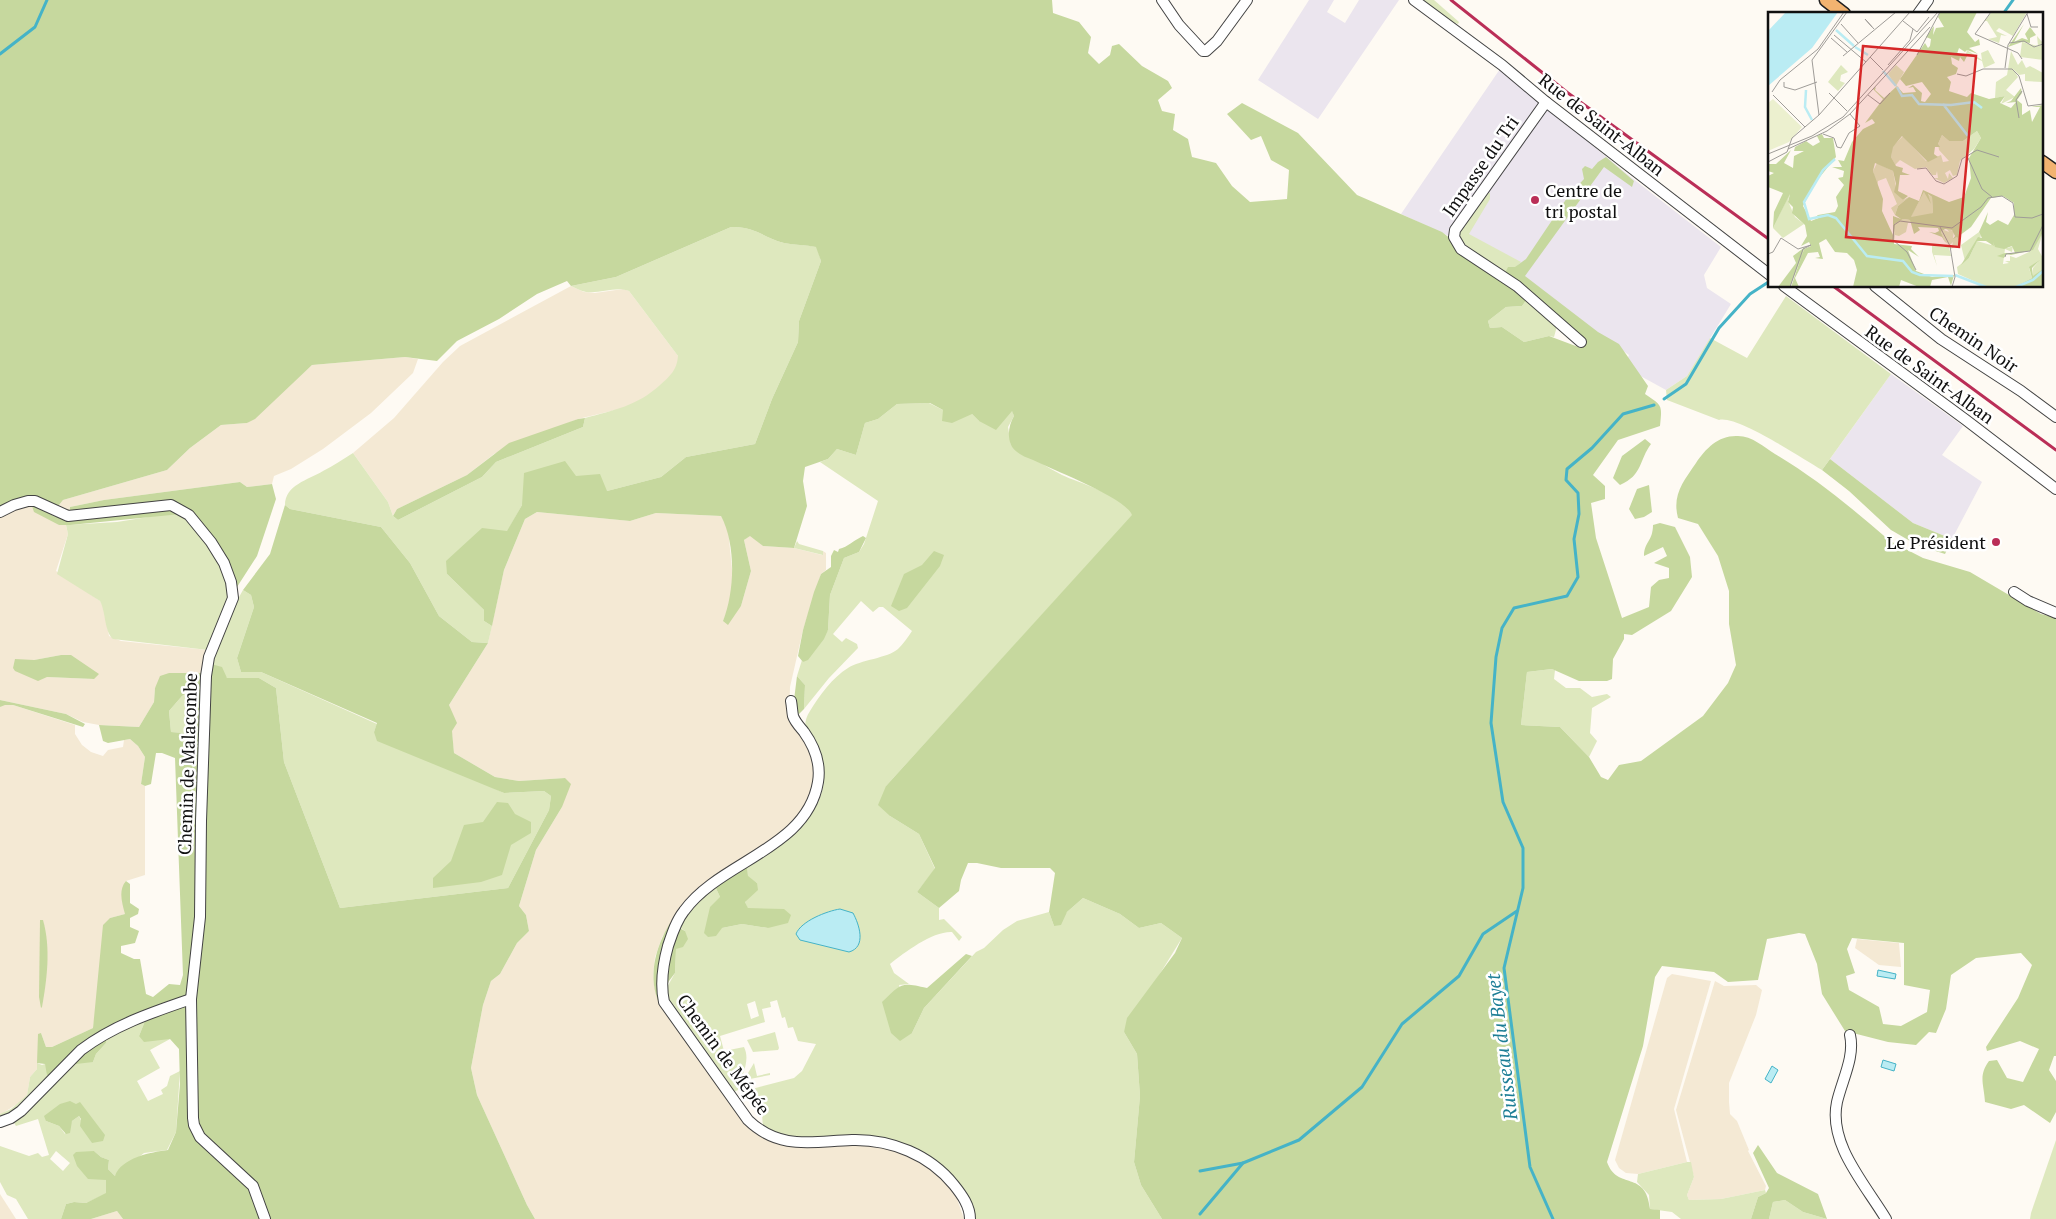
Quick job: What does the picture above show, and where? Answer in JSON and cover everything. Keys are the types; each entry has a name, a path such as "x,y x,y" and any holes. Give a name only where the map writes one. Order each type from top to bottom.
{"main road":[{"path":"1826,0 1841,12"},
{"path":"2044,163 2056,172"}],"street":[{"path":"1162,0 1179,25 1203,51 1206,51 1217,41 1247,0"},
{"name":"Rue de Saint-Alban","path":"1414,0 1502,65 1546,102 1768,273"},
{"path":"1919,12 1928,0"},
{"name":"Impasse du Tri","path":"1546,102 1455,230 1454,237 1456,244 1461,250 1517,286 1581,342"},
{"name":"Rue de Saint-Alban","path":"1787,288 2056,489"},
{"name":"Chemin Noir","path":"1878,288 1941,339 2021,391 2056,417"},
{"name":"Chemin de Malacombe","path":"0,512 28,501 41,503 68,516 171,505 184,510 194,521 211,542 228,573 233,598 213,643 207,667 202,784 200,917 192,998"},
{"path":"2014,592 2028,601 2056,613"},
{"name":"Chemin de Mépée","path":"792,701 794,717 816,754 819,773 814,797 805,814 788,833 714,882 683,912 671,937 666,955 662,982 664,1002 754,1126 774,1137 792,1143 859,1140 894,1146 920,1156 940,1170 956,1188 967,1205 970,1219"},
{"path":"0,1122 17,1115 81,1050 93,1041 147,1014 192,998 194,1125 200,1137 253,1186 265,1219"},
{"path":"1850,1035 1852,1049 1837,1102 1835,1123 1843,1148 1886,1219"}],"shaded area":[{"path":"1309,0 1334,0 1327,12 1345,23 1359,0 1399,0 1318,119 1258,80"},
{"path":"1500,69 1632,178 1721,247 1704,275 1707,288 1731,304 1687,376 1666,390 1624,367 1629,355 1477,249 1401,214"},
{"path":"571,286 584,292 595,293 623,289 629,291 678,356 678,365 672,375 647,397 628,407 578,419 494,454 467,475 397,509 393,516 388,502 353,453 394,418 443,362 460,346"},
{"path":"405,357 418,359 413,373 371,413 323,449 291,469 274,476 272,484 247,487 240,482 104,500 70,507 69,512 54,505 59,505 63,500 167,470 190,448 221,425 247,423 312,365"},
{"path":"1891,374 1963,426 1942,455 1982,482 1952,539 1913,523 1830,459"},
{"path":"30,503 59,525 66,525 68,534 56,571 100,601 104,608 109,636 121,641 208,650 202,673 169,673 155,688 154,702 139,727 99,725 83,722 66,714 0,700 0,515","holes":["61,655 94,679 47,677 34,660"]},
{"path":"537,512 630,521 656,513 721,516 728,529 733,579 729,607 723,621 741,606 751,571 744,540 750,535 763,546 794,548 822,555 823,551 826,553 826,570 821,574 803,630 790,687 789,717 814,759 815,783 807,803 793,822 763,846 708,881 687,899 662,937 655,957 654,985 660,1006 750,1130 789,1147 875,1145 905,1153 930,1166 955,1193 964,1219 535,1219 477,1095 471,1068 483,1005 491,981 500,974 517,943 529,931 526,915 519,906 536,850 562,807 565,778 519,781 495,777 454,753 449,705 488,643 504,570 525,519"},
{"path":"2,705 13,705 75,725 75,734 82,745 91,752 103,756 108,750 123,747 124,740 130,739 138,746 145,757 141,784 145,786 145,875 126,881 125,914 110,918 93,1028 52,1047 46,1047 41,1033 37,1069 30,1077 27,1095 0,1115 0,707"},
{"path":"1857,939 1899,943 1901,967 1879,965 1855,948"},
{"path":"1672,974 1711,981 1674,1109 1687,1162 1638,1174 1626,1173 1619,1168 1615,1160 1667,978"},
{"path":"1715,981 1724,986 1756,985 1762,990 1756,1015 1729,1083 1729,1102 1730,1114 1737,1121 1748,1151 1766,1186 1765,1190 1721,1199 1689,1200 1687,1195 1694,1177 1676,1110"},
{"path":"0,1194 16,1219 0,1219"},
{"path":"117,1211 123,1219 91,1219"}],"green space":[{"path":"0,0 1052,0 1053,13 1079,22 1091,37 1088,53 1099,64 1110,55 1112,46 1119,44 1142,66 1168,81 1172,88 1158,100 1162,111 1175,114 1173,130 1188,139 1192,157 1216,163 1232,186 1250,202 1287,199 1289,170 1271,160 1261,136 1251,140 1227,114 1242,103 1298,133 1357,195 1442,232 1527,299 1522,306 1506,307 1488,321 1490,328 1502,327 1524,342 1549,336 1581,348 1585,343 1507,276 1506,271 1508,267 1515,267 1526,259 1569,195 1584,179 1582,169 1585,166 1592,169 1606,157 1634,181 1632,187 1604,167 1525,276 1598,332 1619,344 1648,386 1645,394 1658,404 1661,410 1660,426 1618,440 1593,475 1605,486 1605,499 1591,503 1596,538 1622,618 1649,607 1651,587 1659,580 1669,578 1669,568 1654,563 1667,556 1663,547 1644,556 1645,548 1652,535 1653,525 1660,523 1675,527 1690,557 1692,577 1671,611 1632,635 1624,634 1624,639 1613,659 1612,679 1607,681 1579,681 1552,669 1527,672 1521,725 1560,727 1589,757 1601,777 1608,780 1619,765 1641,761 1703,716 1728,683 1736,665 1729,624 1729,591 1718,556 1698,524 1678,518 1676,502 1683,483 1704,452 1719,440 1731,436 1743,436 1753,440 1790,464 1834,495 1890,541 1923,558 1970,572 2041,614 2056,618 2056,1056 2054,1056 2049,1070 2056,1081 2056,1112 2050,1123 2024,1105 2011,1109 1985,1102 1983,1076 1989,1061 1997,1060 2007,1078 2023,1082 2039,1049 2020,1041 1987,1051 1986,1047 2018,998 2032,965 2021,953 1976,958 1951,975 1946,1009 1936,1033 1929,1032 1916,1045 1888,1042 1845,1031 1822,994 1817,964 1805,934 1799,933 1767,939 1758,980 1728,982 1714,972 1662,966 1655,977 1643,1046 1607,1162 1617,1176 1637,1184 1643,1189 1650,1209 1660,1210 1660,1219 1162,1219 1141,1185 1134,1162 1140,1096 1137,1054 1124,1032 1127,1018 1175,953 1182,938 1161,923 1139,928 1120,914 1083,898 1067,912 1061,925 1054,926 1049,912 1055,873 1050,868 1001,868 968,863 959,891 939,908 917,892 935,868 919,834 890,816 878,805 886,786 1132,515 1127,508 1103,493 1015,450 1009,438 1010,426 1014,416 1012,411 996,430 979,421 972,414 952,423 942,421 943,410 930,403 897,404 878,419 865,423 856,455 837,449 828,459 805,467 803,481 807,506 794,548 763,546 750,536 744,540 751,571 741,606 728,625 723,621 730,596 732,568 729,540 721,516 656,513 630,521 537,512 525,519 504,570 492,626 484,621 484,610 447,574 446,561 482,528 507,531 522,505 524,473 565,461 576,476 600,474 607,491 661,477 686,457 755,444 772,399 798,342 799,321 821,261 816,247 784,243 747,228 731,227 616,277 571,286 567,281 537,294 499,319 457,341 437,361 405,357 312,365 255,419 247,423 221,425 190,448 167,470 63,500 59,505 54,505 37,498 0,508","holes":["1852,938 1904,943 1904,985 1930,990 1927,1012 1901,1026 1883,1024 1879,1007 1849,990 1846,976 1855,973 1847,949"]},
{"path":"1419,0 1434,0 1459,22 1458,24 1449,21"},
{"path":"1487,193 1490,193 1490,199 1469,234 1521,262 1507,276 1463,249 1458,239 1459,230"},
{"path":"731,227 747,228 784,243 817,247 821,261 799,321 798,342 772,399 755,444 686,457 661,477 607,491 522,505 507,532 447,574 484,610 484,621 492,626 488,643 472,642 439,616 410,563 381,527 290,509 285,505 289,493 298,484 353,453 388,502 393,516 398,520 482,477 496,462 583,427 585,418 634,403 643,398 670,376 675,369 678,356 629,291 619,289 586,292 571,286 616,277"},
{"path":"1786,296 1891,374 1822,470 1770,439 1740,424 1728,420 1719,420 1667,400 1666,390 1687,376 1710,338 1747,358"},
{"path":"1527,299 1557,326 1554,337 1549,336 1524,342 1502,327 1490,328 1488,321 1506,307 1522,306"},
{"path":"929,403 943,410 972,414 979,421 1012,410 1014,416 1008,427 1011,445 1062,475 1112,496 1128,508 1133,515 886,786 890,816 919,834 935,869 917,892 939,908 939,920 944,919 962,937 959,941 952,932 936,935 919,943 890,964 894,973 909,984 899,985 912,1033 924,1008 976,952 984,948 1003,930 1017,921 1049,912 1054,926 1083,898 1120,914 1139,928 1161,923 1182,938 1124,1032 1137,1054 1140,1096 1134,1162 1141,1185 1162,1219 974,1219 971,1205 907,1146 797,1139 763,1128 762,1114 748,1090 794,1078 802,1071 816,1044 798,1041 793,1027 788,1028 785,1017 782,1018 777,1000 770,1002 771,1007 762,1009 765,1022 720,1036 724,1051 744,1047 746,1052 745,1068 738,1090 734,1092 669,1005 666,989 675,973 676,949 685,931 679,927 692,905 715,886 720,897 722,928 742,924 768,928 784,909 748,909 745,902 757,883 748,877 747,865 790,835 802,824 821,796 824,780 822,762 806,732 806,719 822,693 842,672 853,665 893,652 902,645 912,631 883,607 879,607 873,612 861,601 833,634 842,642 846,638 857,644 858,648 829,678 804,709 805,685 797,676 802,660 803,662 828,630 830,595 844,558 859,552 864,544 878,501 820,462 828,459 837,449 856,455 865,423 878,419 897,404","holes":["755,1001 759,1016 751,1019 747,1004"]},
{"path":"585,418 583,427 496,462 482,477 398,520 393,516 397,509 467,475 509,443"},
{"path":"1645,439 1651,444 1640,467 1633,477 1620,485 1613,478 1622,456"},
{"path":"1830,459 1913,523 1952,539 1945,554 1917,545 1891,530 1849,491 1822,470"},
{"path":"240,482 247,487 272,484 276,499 257,556 237,587 228,561 181,514 59,525 34,512 32,506 37,504 49,510 53,516 59,517 69,514 70,507 104,500"},
{"path":"1649,485 1652,512 1644,517 1635,519 1629,509 1637,489"},
{"path":"285,505 290,509 381,527 410,563 439,616 472,642 488,643 449,705 457,723 452,731 454,753 495,777 519,781 565,778 571,784 562,807 536,850 519,906 526,915 529,931 517,943 500,974 491,981 483,1005 471,1068 477,1095 535,1219 123,1219 117,1211 91,1219 61,1219 66,1204 74,1202 86,1203 106,1193 106,1180 88,1179 77,1166 73,1155 76,1152 94,1151 101,1157 109,1160 108,1169 115,1176 118,1170 130,1160 145,1154 168,1150 176,1132 180,1084 179,1049 170,1039 144,1042 139,1036 145,1021 134,1016 106,1029 106,1043 96,1054 93,1062 76,1064 74,1061 52,1076 47,1075 45,1064 37,1063 38,1034 41,1033 46,1047 52,1047 93,1028 103,925 110,918 125,914 121,892 126,881 130,884 130,903 139,909 138,914 130,918 130,927 139,931 135,943 121,946 121,953 134,959 140,959 146,994 153,997 169,984 180,985 183,975 175,758 162,753 156,753 151,784 145,786 141,784 145,757 138,746 130,739 108,743 103,741 99,725 139,727 154,702 155,688 160,676 169,673 202,673 211,664 222,667 227,678 259,678 276,688 284,762 340,908 508,888 549,810 551,796 544,791 504,793 377,741 374,732 377,723 261,672 241,672 237,658 254,607 251,595 243,590 270,554","holes":["193,689 201,689 185,733 171,732 169,711 182,696"]},
{"path":"173,513 187,517 215,553 228,584 227,602 208,650 113,639 108,631 100,601 57,574 68,534 66,525 117,522"},
{"path":"863,536 866,538 859,552 844,558 830,595 828,630 824,639 808,660 803,662 798,656 803,630 821,574 831,567 831,556 834,550 838,552 839,549"},
{"path":"797,541 799,544 823,551 823,555 794,548"},
{"path":"934,551 944,555 940,566 907,608 899,611 891,606 904,574 922,565"},
{"path":"243,590 251,595 254,607 237,658 241,672 261,672 377,724 374,732 504,793 544,791 551,796 549,810 508,888 340,908 284,762 276,688 259,678 227,678 211,664 230,613"},
{"path":"71,655 99,674 94,679 47,677 38,681 15,671 13,668 15,659 34,660"},
{"path":"1555,670 1554,679 1566,688 1580,688 1592,697 1607,694 1611,697 1592,708 1590,733 1597,741 1589,757 1560,727 1521,725 1527,672"},
{"path":"797,676 805,685 804,709 799,714 796,713 794,700"},
{"path":"193,689 202,689 185,733 171,732 169,711 182,696"},
{"path":"0,700 66,714 85,724 83,727 13,705 0,707"},
{"path":"497,802 508,803 515,814 531,822 531,833 511,845 502,875 481,882 433,888 433,878 451,861 464,825 483,822"},
{"path":"747,865 748,876 757,883 758,890 745,902 748,908 784,909 791,915 788,923 768,928 742,924 722,928 716,936 708,937 704,933 710,907 720,897 715,886"},
{"path":"40,920 43,920 48,952 41,1008 39,997"},
{"path":"670,923 685,931 688,939 683,947 676,949 675,973 669,981 660,1005 654,984 654,963 660,943"},
{"path":"966,954 972,956 924,1008 912,1033 900,1041 891,1033 882,1002 902,986 911,985 927,988"},
{"path":"141,1019 145,1021 139,1036 170,1039 150,1050 160,1068 137,1081 148,1101 163,1094 161,1090 167,1086 170,1076 180,1071 176,1132 167,1150 144,1153 115,1176 108,1169 109,1160 101,1157 94,1151 106,1180 106,1194 86,1203 74,1202 66,1204 61,1219 28,1219 16,1199 7,1195 0,1182 0,1146 29,1156 38,1153 42,1157 49,1155 38,1119 16,1126 13,1121 74,1061 93,1062 96,1054 106,1043 106,1037","holes":["76,1104 92,1143 79,1116 72,1121 65,1134 59,1126 46,1121","56,1151 70,1163 63,1171 50,1159"]},
{"path":"775,1032 778,1050 753,1052 747,1040"},
{"path":"37,1063 45,1064 52,1076 19,1110 0,1117 0,1114 11,1109 27,1095 30,1077 37,1069"},
{"path":"754,1063 757,1076 770,1073 770,1075 750,1079 748,1073"},
{"path":"70,1101 76,1104 80,1102 105,1135 103,1141 92,1143 80,1126 81,1119 79,1116 72,1121 70,1133 66,1134 59,1126 46,1121 44,1116 60,1104"},
{"path":"2056,1140 2056,1219 2030,1219 2031,1213"},
{"path":"1758,1145 1777,1173 1818,1194 1827,1219 1803,1212 1785,1200 1773,1202 1769,1219 1751,1219 1758,1197 1766,1193 1769,1188 1753,1153"},
{"path":"1691,1162 1694,1177 1687,1195 1689,1200 1721,1199 1765,1190 1766,1193 1758,1197 1751,1219 1681,1219 1672,1212 1650,1209 1649,1195 1637,1182 1638,1174"},
{"path":"1785,1200 1803,1212 1827,1219 1769,1219 1773,1202"}],"water":[{"path":"840,909 853,913 857,923 860,940 855,949 849,952 800,940 796,934 809,921 822,914"},
{"path":"1878,970 1896,974 1895,979 1877,976"},
{"path":"1883,1060 1896,1064 1894,1071 1881,1067"},
{"path":"1772,1066 1778,1070 1771,1083 1765,1079"}],"waterway":[{"path":"0,54 35,27 47,0"},
{"name":"Ruisseau du Bayet","path":"2004,12 2013,0"},
{"name":"Ruisseau du Bayet","path":"1664,399 1686,384 1719,328 1750,294 1768,282"},
{"name":"Ruisseau du Bayet","path":"1553,1219 1530,1167 1504,968 1523,888 1523,848 1503,802 1491,723 1496,657 1502,628 1514,608 1567,596 1578,577 1574,539 1579,514 1578,493 1566,480 1567,469 1592,448 1623,414 1654,405"},
{"path":"1200,1214 1243,1163 1299,1140 1362,1087 1402,1024 1459,976 1483,934 1517,911"},
{"path":"1200,1171 1243,1163"}],"railway":[{"path":"1451,0 1568,93 1768,239"},
{"path":"1836,288 2056,450"}],"place":[{"name":"Centre de tri postal","path":"1535,200"},
{"name":"Le Président","path":"1996,542"}]}
